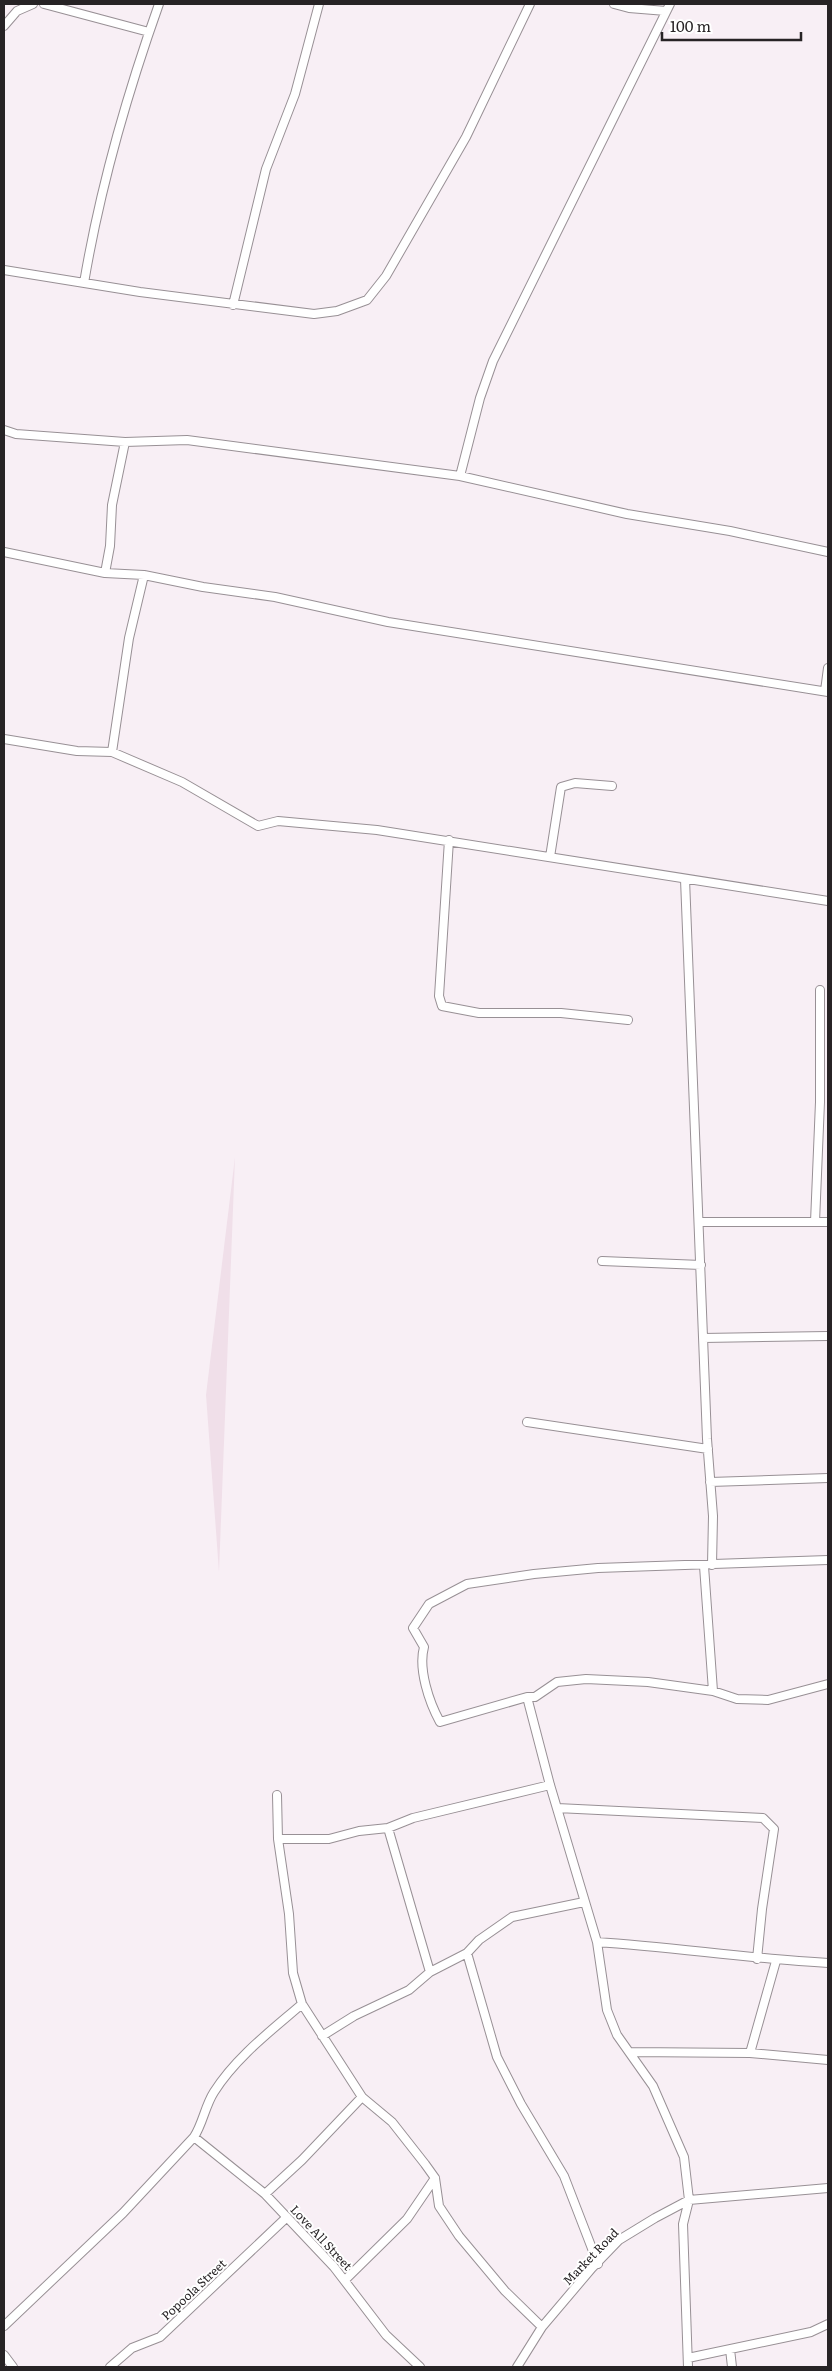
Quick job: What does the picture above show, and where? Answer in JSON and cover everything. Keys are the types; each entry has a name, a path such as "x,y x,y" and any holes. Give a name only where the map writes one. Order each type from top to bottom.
{"street":[{"path":"4,26 18,11 33,4"},
{"path":"44,4 149,32"},
{"path":"84,283 93,230 149,32 159,4"},
{"path":"233,305 266,169 295,94 319,4"},
{"path":"4,270 233,305 314,314 337,311 367,300 386,276 466,137 530,4"},
{"path":"460,476 480,398 493,361 668,8 629,8 614,4"},
{"path":"4,430 16,434 125,442 187,440 460,476 626,514 730,531 828,552"},
{"path":"105,573 110,546 112,505 125,442"},
{"path":"4,552 105,573 144,575 203,587 274,597 388,622 826,692 828,668"},
{"path":"112,752 129,638 144,575"},
{"path":"4,739 77,751 112,752 182,782 258,826 278,821 312,822 449,840 828,901"},
{"path":"550,857 561,787 575,783 612,786"},
{"path":"449,840 439,996 442,1006 479,1014 561,1013 628,1020"},
{"path":"685,878 703,1338 713,1516 708,1565 713,1691"},
{"path":"815,1222 824,1102 820,990"},
{"path":"699,1222 828,1222"},
{"path":"602,1261 700,1265"},
{"path":"703,1338 828,1336"},
{"path":"527,1422 708,1449"},
{"path":"710,1482 828,1478"},
{"path":"828,1560 598,1568 534,1574 467,1584 429,1604 413,1628 424,1647 421,1658 424,1676 440,1722 527,1697 536,1697 557,1682 586,1678 648,1682 713,1691 736,1699 768,1700 828,1684"},
{"path":"527,1697 550,1786 597,1942 607,2010 617,2035 653,2086 668,2116 684,2157 689,2200 683,2224 688,2367"},
{"path":"278,1838 329,1839 359,1831 388,1828 413,1818 550,1786"},
{"path":"277,1795 278,1838 289,1914 293,1974 302,2004 362,2097 392,2122 434,2178 439,2206 459,2236 505,2291 542,2327"},
{"path":"557,1808 763,1818 771,1823 774,1829 762,1909 757,1959"},
{"path":"388,1828 430,1972"},
{"path":"322,2036 354,2016 408,1990 430,1972 467,1953 479,1940 512,1917 584,1902"},
{"path":"597,1942 650,1946 776,1961 828,1963"},
{"path":"467,1953 497,2057 520,2104 564,2176 598,2264"},
{"path":"750,2053 776,1961"},
{"path":"4,2326 123,2213 194,2138 213,2093 228,2074 258,2042 302,2004"},
{"path":"630,2052 750,2053 828,2060"},
{"path":"265,2194 302,2160 362,2097"},
{"name":"Love All Street","path":"194,2138 265,2194 345,2280 386,2335 420,2367"},
{"path":"345,2280 407,2219 434,2178"},
{"name":"Market Road","path":"517,2367 542,2327 619,2240 689,2200 828,2188"},
{"name":"Popoola Street","path":"110,2367 132,2348 160,2337 286,2217"},
{"path":"688,2358 811,2332 828,2324"},
{"path":"730,2349 732,2367"},
{"path":"4,2355 12,2367"}],"shaded area":[{"path":"235,1157 219,1572 206,1395"}]}
